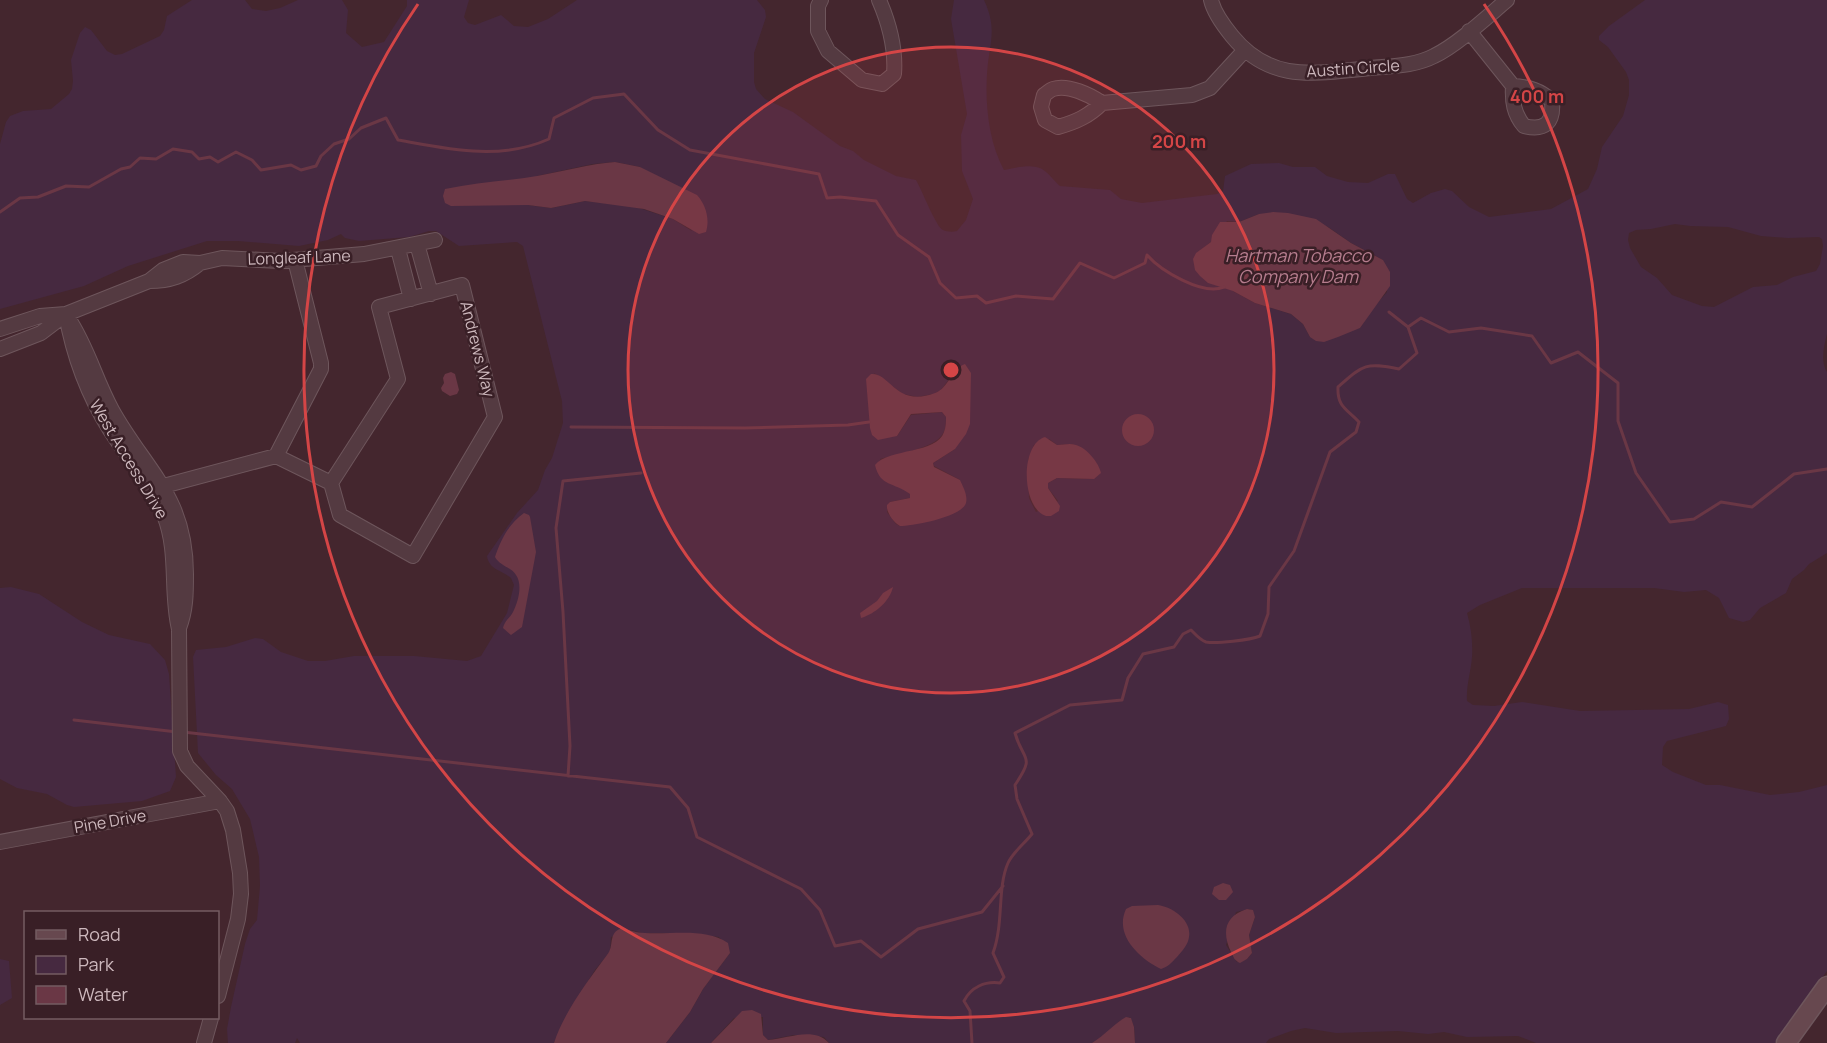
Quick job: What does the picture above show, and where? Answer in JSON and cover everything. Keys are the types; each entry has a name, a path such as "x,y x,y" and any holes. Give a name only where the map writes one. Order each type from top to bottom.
{"main road":[{"path":"1786,1043 1827,986"}],"street":[{"path":"821,0 818,6 818,31 828,51 862,80 882,84 894,74 895,56 886,15 879,0"},
{"name":"Austin Circle","path":"1211,0 1223,26 1244,51 1283,71 1314,73 1410,64 1434,56 1507,0"},
{"path":"1469,31 1513,86"},
{"path":"1102,103 1192,95 1210,88 1244,51"},
{"name":"Longleaf Lane","path":"66,314 149,281 166,281 176,278 187,273 200,262 222,258 260,261 364,255 435,240"},
{"path":"417,244 431,294"},
{"path":"399,249 411,299"},
{"path":"276,456 321,369 295,260"},
{"name":"Andrews Way","path":"462,285 495,417 413,556 340,515 331,483 398,379 379,307 431,294 462,285"},
{"path":"0,329 40,316 66,314"},
{"path":"0,349 41,333 66,314"},
{"name":"West Access Drive","path":"66,314 82,338 112,410 157,488 172,540 175,614 179,629 178,695 181,755 227,812 233,830 241,894 237,926 219,992"},
{"path":"157,488 276,456 331,483"},
{"name":"Pine Drive","path":"0,842 220,801"},
{"path":"204,1043 210,1019"}],"green space":[{"path":"192,0 245,0 252,9 266,11 298,0 342,0 348,10 346,33 362,47 384,42 407,6 407,0 469,0 464,17 468,23 475,25 501,15 514,26 528,27 548,19 577,0 757,0 765,10 766,17 754,53 756,89 765,99 793,112 840,146 853,151 864,160 896,176 916,180 940,227 952,232 957,231 966,220 973,199 962,171 961,135 967,114 951,19 954,0 984,0 991,20 992,37 987,74 988,111 995,148 1004,170 1023,166 1038,167 1060,186 1110,190 1121,199 1142,203 1217,194 1223,191 1225,176 1251,164 1279,163 1293,167 1315,167 1327,176 1348,182 1368,183 1388,174 1395,174 1407,199 1413,203 1431,193 1445,189 1452,191 1469,207 1489,217 1551,209 1588,189 1597,169 1602,147 1623,116 1629,95 1629,80 1626,72 1608,47 1599,40 1599,36 1645,0 1827,0 1827,334 1823,358 1827,372 1827,553 1809,564 1792,579 1786,593 1760,608 1750,620 1743,622 1729,618 1719,598 1706,590 1684,592 1654,588 1522,588 1480,605 1467,613 1472,651 1467,701 1473,705 1494,706 1522,702 1580,711 1689,709 1718,702 1728,705 1729,719 1726,726 1667,741 1663,747 1662,765 1673,772 1706,785 1720,785 1770,795 1799,792 1827,785 1827,971 1775,1043 1536,1043 1518,1036 1467,1037 1444,1032 1428,1034 1398,1031 1336,1033 1305,1028 1269,1039 1266,1043 1135,1043 1134,1027 1130,1017 1120,1021 1108,1033 1092,1043 829,1043 824,1037 794,1035 768,1040 763,1035 763,1017 734,1018 711,1043 666,1043 730,953 719,937 642,933 632,930 611,937 610,952 595,970 569,1012 554,1043 300,1043 297,1038 295,1043 228,1043 227,1029 245,944 250,929 257,920 260,886 259,857 250,819 232,789 216,775 198,753 193,657 196,650 226,647 255,638 263,639 281,652 308,661 325,661 354,656 414,656 467,661 481,656 507,613 514,585 511,578 490,564 487,556 517,513 538,490 552,458 563,423 562,401 523,246 517,242 459,246 436,231 409,237 359,241 345,238 341,234 328,240 299,246 207,241 128,266 84,286 0,309 0,144 6,122 10,116 23,111 51,109 69,94 73,81 71,60 80,33 85,27 91,30 107,51 115,55 122,54 160,36 167,16","holes":["615,162 640,167 692,231 673,219 633,206 585,201 551,208 528,205 537,176 593,164","1259,214 1328,227 1351,243 1383,260 1387,292 1372,309 1360,328 1310,337 1303,324 1291,314 1255,303 1233,291 1197,253 1211,242 1227,221 1239,222","1675,224 1728,227 1761,236 1819,237 1822,239 1823,246 1820,264 1816,271 1793,277 1777,285 1753,287 1714,307 1702,306 1672,295 1657,278 1641,267 1628,240 1629,233","956,370 955,449 933,463 934,466 960,480 900,526 887,512 890,502 910,498 910,494 880,459 914,450 938,440 944,431 946,417 942,412 911,415 897,436 874,373 903,394 917,397 934,394 941,390","1049,439 1057,445 1073,444 1094,479 1057,478 1048,483 1048,488 1058,501 1036,512 1029,498 1028,460 1034,445","1250,909 1255,917 1249,935 1252,953 1247,959 1237,962 1226,945 1236,912"]},
{"path":"11,587 39,594 82,622 109,635 150,644 165,660 169,674 176,777 170,791 142,801 74,807 47,794 17,788 0,779 0,588"},
{"path":"0,959 9,961 12,998 0,1005"}],"water":[{"path":"615,162 640,167 697,195 706,212 708,222 706,232 699,234 673,219 644,209 585,201 551,208 528,205 451,206 445,203 443,196 445,189"},
{"name":"Hartman Tobacco Company Dam","path":"1273,212 1316,219 1351,243 1383,260 1390,272 1390,286 1360,328 1324,342 1316,341 1310,337 1303,324 1291,314 1255,303 1233,291 1208,283 1195,270 1193,259 1196,253 1211,242 1212,235 1220,222 1239,222 1259,214"},
{"path":"965,364 971,373 970,424 955,449 933,463 934,467 960,480 966,494 966,503 963,508 947,516 900,526 890,517 887,505 890,502 910,498 910,494 884,481 875,465 891,456 923,448 940,439 946,426 946,417 942,412 911,414 897,436 878,440 872,435 870,428 866,379 871,374 878,375 903,393 922,396 940,391 956,370"},
{"path":"451,372 455,374 459,390 457,394 450,396 441,388 445,374"},
{"path":"1138,414 1149,419 1154,430 1149,441 1138,446 1127,441 1122,430 1127,419"},
{"path":"1045,437 1057,445 1074,444 1084,449 1095,461 1101,473 1094,479 1057,478 1048,483 1048,488 1060,506 1059,511 1051,516 1038,511 1032,501 1027,476 1031,451 1037,442"},
{"path":"524,513 530,517 536,552 522,627 511,635 503,628 517,603 518,579 514,572 495,557 506,533"},
{"path":"893,587 889,597 881,606 861,618 860,613"},
{"path":"1223,883 1230,885 1233,892 1226,900 1219,900 1212,894 1214,887"},
{"path":"1158,905 1169,908 1180,915 1189,931 1184,948 1172,962 1161,969 1137,952 1126,937 1123,928 1126,909 1132,906"},
{"path":"1247,909 1253,910 1255,917 1249,935 1252,953 1240,963 1235,960 1231,952 1226,932 1229,921 1239,912"},
{"path":"622,928 642,933 709,935 728,943 730,953 666,1043 554,1043 570,1009 609,951 614,933"},
{"path":"752,1010 761,1014 763,1035 768,1040 808,1034 823,1038 829,1043 711,1043 742,1011"},
{"path":"1126,1017 1131,1018 1135,1043 1092,1043 1118,1022"}],"waterway":[{"path":"0,212 20,198 38,197 66,186 89,187 121,169 130,167 140,158 156,159 173,149 192,152 199,159 210,157 218,162 236,152 252,160 261,170 291,165 301,170 316,166 321,156 334,144 349,139 361,128 386,118 398,140 474,151 512,150 549,139 554,118 593,98 624,94 658,130 690,150 819,174 827,198 876,201 898,235 929,257 940,283 956,298 977,296 986,303 1016,296 1053,299 1080,263 1114,278 1145,263 1147,255 1172,275 1194,285 1215,289 1224,287"},
{"path":"1389,312 1408,327"},
{"path":"972,1043 970,1011 964,1001 975,989 984,984 1000,983 1004,977 993,953 1003,883 1010,859 1032,834 1017,799 1015,785 1025,768 1026,758 1015,733 1070,705 1122,700 1128,678 1143,654 1174,647 1183,634 1191,630 1206,642 1225,642 1260,636 1268,614 1269,587 1294,551 1330,452 1356,432 1359,422 1341,403 1338,387 1365,367 1379,366 1399,369 1417,353 1408,327 1421,318 1449,332 1481,328 1532,336 1551,363 1578,352 1618,383 1618,421 1636,473 1670,522 1694,519 1721,502 1752,507 1794,474 1827,469"},
{"path":"571,427 745,428 848,425 869,422"},
{"path":"568,776 570,746 556,528 563,481 641,473"},
{"path":"74,720 177,732"},
{"path":"183,732 670,787 688,808 697,837 801,889 820,910 835,946 861,941 881,957 918,929 982,912 1003,886"}]}
